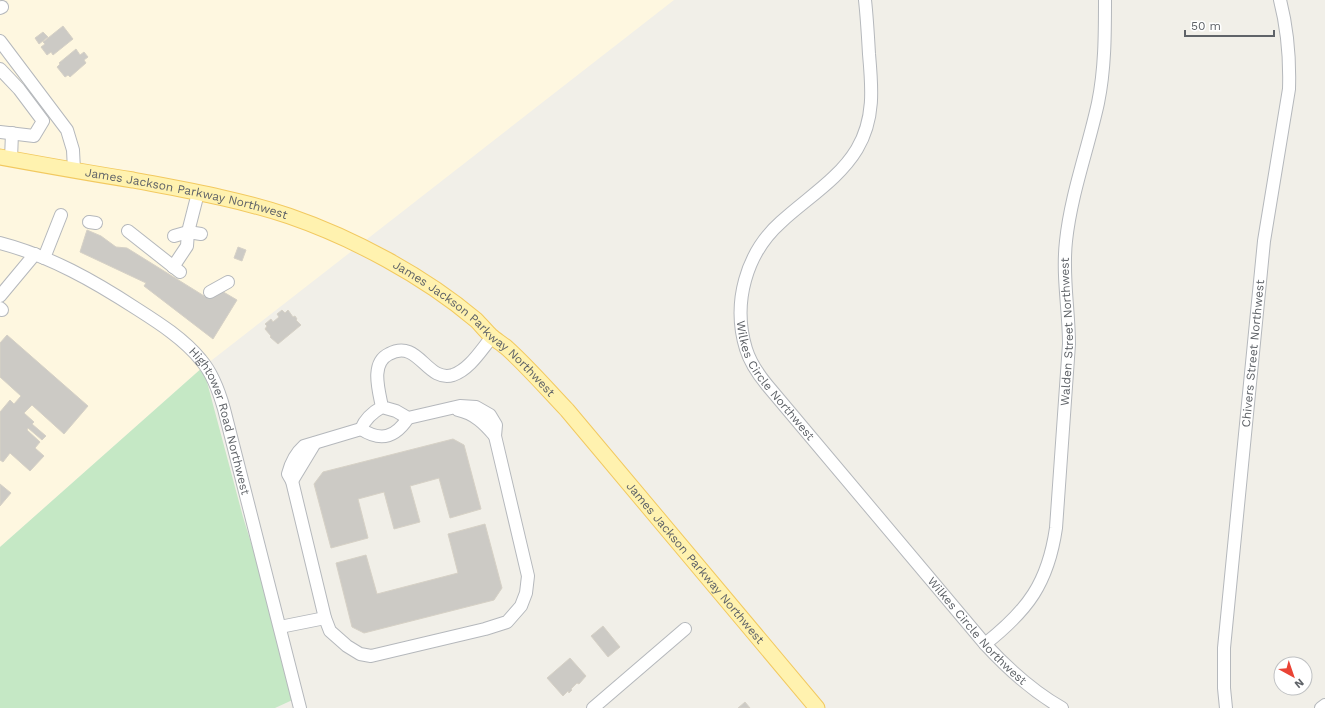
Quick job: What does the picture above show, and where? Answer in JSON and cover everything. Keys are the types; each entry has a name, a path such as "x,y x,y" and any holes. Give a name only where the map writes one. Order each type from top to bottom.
{"main road":[{"name":"James Jackson Parkway Northwest","path":"6,158 198,193 248,204 289,217 331,233 369,251 441,294 476,321 538,378 567,410 817,708"}],"street":[{"name":"Wilkes Circle Northwest","path":"865,0 872,89 871,108 866,128 858,148 845,166 830,181 781,222 768,235 757,251 748,269 742,290 740,310 741,329 746,349 754,368 767,385 985,644 1017,677 1032,690 1062,708"},
{"name":"Walden Street Northwest","path":"985,644 1015,618 1028,603 1048,568 1053,548 1056,528 1069,344 1069,324 1065,288 1066,242 1073,199 1092,130 1103,73 1106,0"},
{"name":"Chivers Street Northwest","path":"1226,708 1224,688 1224,648 1264,242 1289,89 1290,64 1288,42 1280,0"},
{"path":"0,41 67,130 73,150 74,170"},
{"path":"0,69 19,89 43,121 34,136 6,133 6,158"},
{"path":"19,89 30,80"},
{"path":"128,231 176,270 187,246 188,232 198,193"},
{"path":"0,296 39,256 61,215"},
{"path":"174,236 188,232 201,234"},
{"name":"Hightower Road Northwest","path":"0,243 39,256 90,280 148,316 188,347 201,359 211,374 219,390 300,708"},
{"path":"210,292 228,282"},
{"path":"382,407 377,373 382,358 389,353 400,349 411,352 437,375 452,375 465,369 492,337"},
{"path":"362,429 364,422 374,411 382,407 396,411 408,418 460,406 476,407 490,416 496,426 496,436 528,576 526,593 521,606 507,622 485,629 371,656 360,654 347,646 330,631 325,618 292,481 288,474 291,463 304,446 362,429 374,436 387,436 400,429 408,418"},
{"path":"280,627 325,618"},
{"path":"593,708 685,629"},
{"path":"1321,708 1325,705"}],"shaded area":[{"path":"0,0 674,0 203,367 0,547"}],"green space":[{"path":"203,367 243,517 299,697 275,708 0,708 0,547"}],"building":[{"path":"63,26 73,39 53,55 51,52 47,55 41,47 45,44 43,42"},
{"path":"43,32 48,37 39,44 35,38"},
{"path":"76,49 80,55 84,52 88,57 84,60 86,63 70,77 68,75 65,77 57,67 60,64 59,63"},
{"path":"87,230 101,236 116,247 127,248 209,299 220,290 237,300 213,339 144,286 146,283 80,252"},
{"path":"238,247 246,250 242,261 234,258"},
{"path":"282,310 285,313 288,310 293,317 295,316 297,319 296,320 301,325 278,344 270,337 271,336 265,329 267,326 265,324 271,319 273,322 279,317 277,314"},
{"path":"7,335 88,406 64,434 32,405 24,413 34,422 32,424 46,436 42,440 28,428 27,430 40,442 35,448 44,456 30,471 10,453 3,462 0,460 0,412 10,400 14,404 21,396 0,377 0,343"},
{"path":"453,439 464,445 481,509 450,518 439,478 410,486 420,522 394,529 384,492 358,499 368,538 331,548 314,484 323,472"},
{"path":"0,484 11,493 0,506"},
{"path":"485,524 502,588 494,600 364,633 352,627 336,563 366,555 377,594 458,573 448,534"},
{"path":"603,626 620,647 608,657 591,636"},
{"path":"570,658 586,676 579,684 577,683 571,689 572,690 569,693 568,691 563,696 547,678"},
{"path":"745,702 750,708 738,708"}]}
